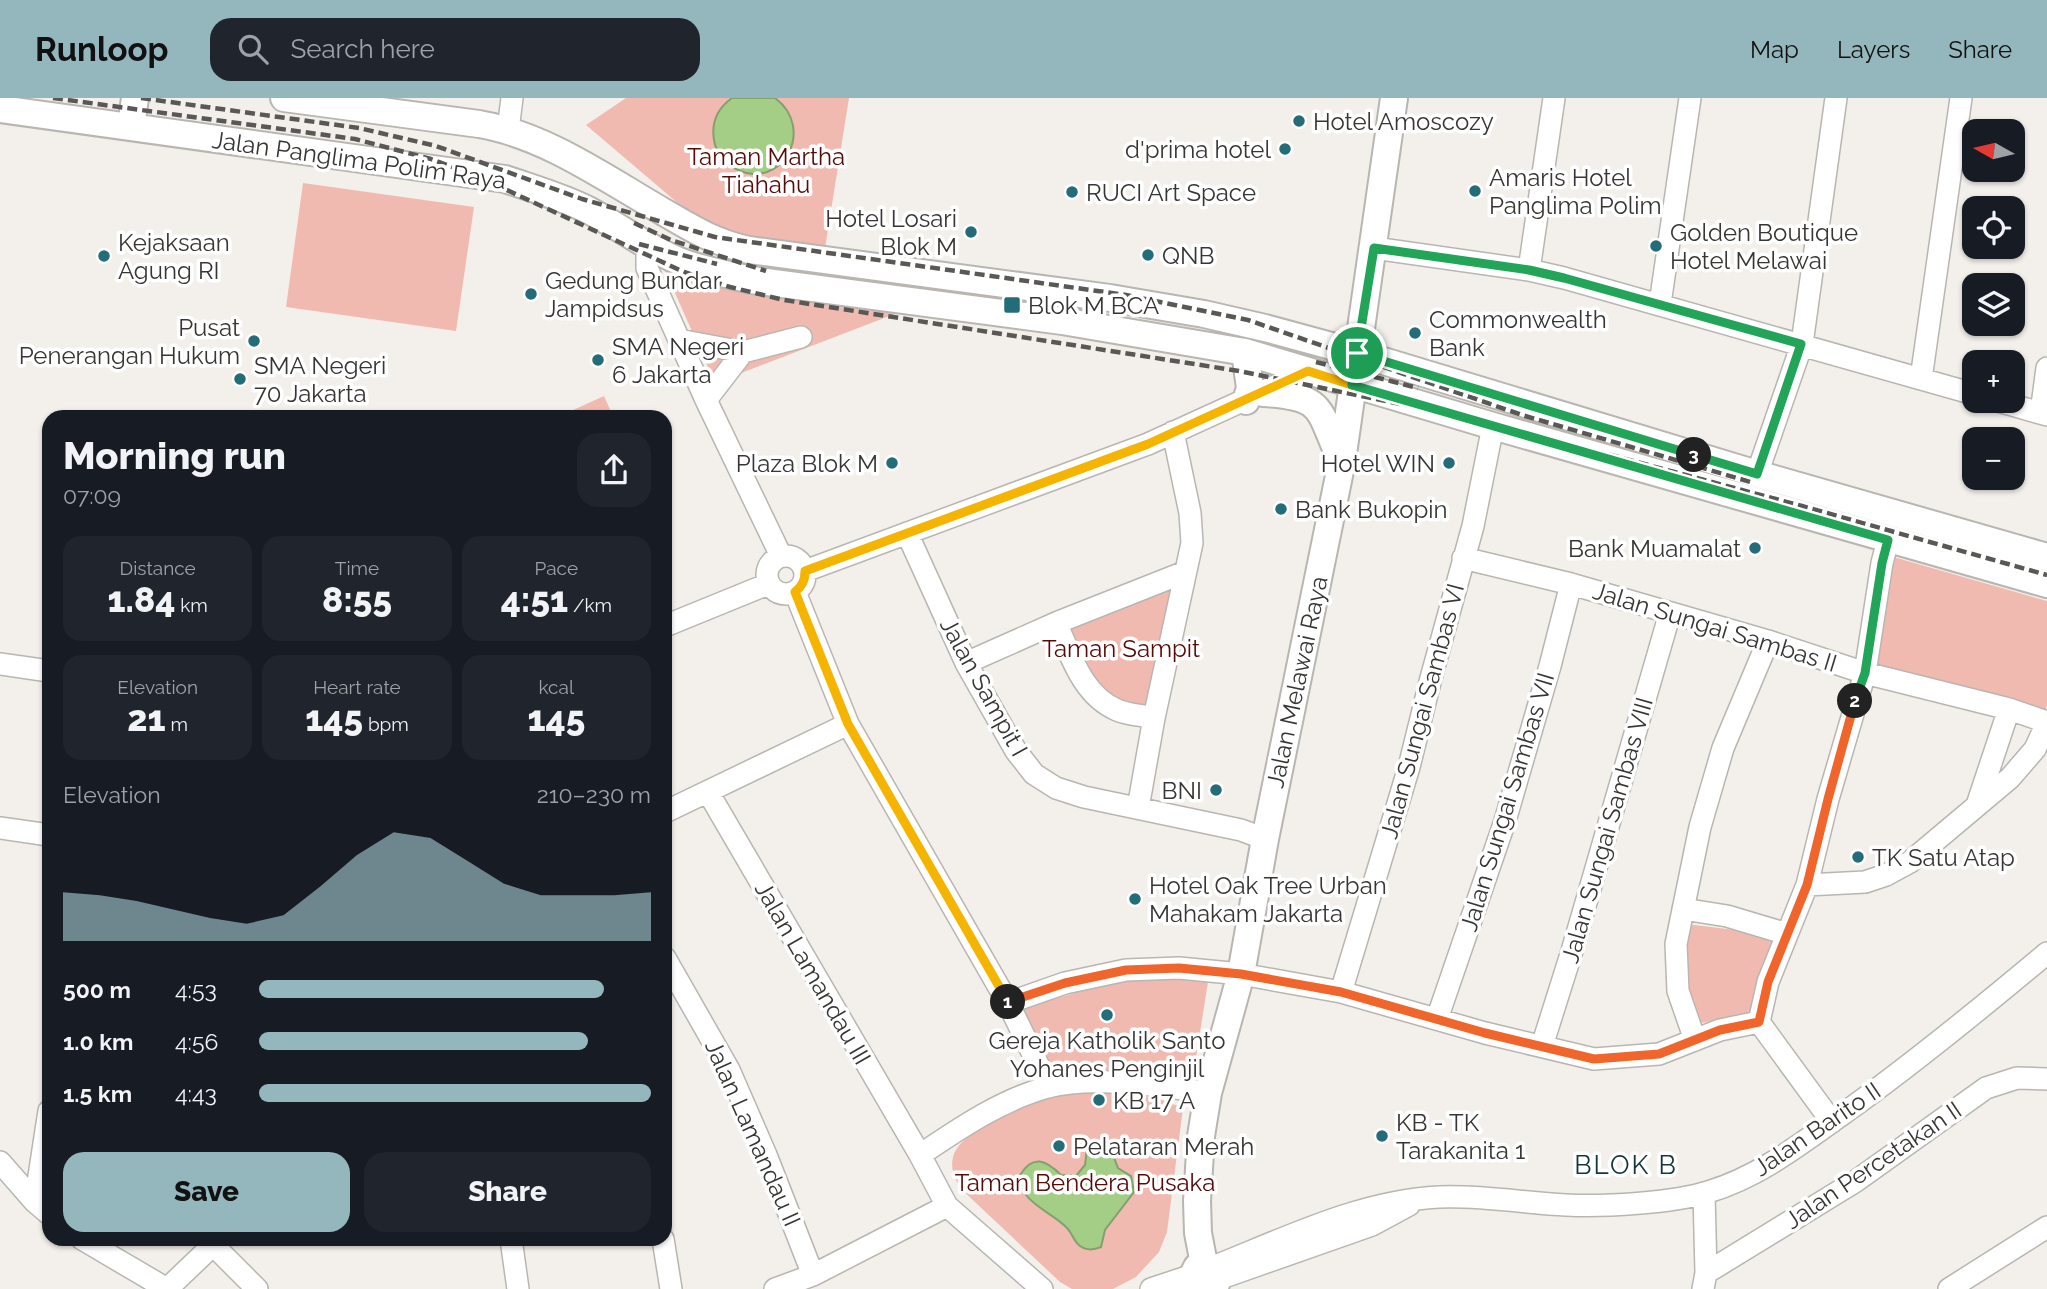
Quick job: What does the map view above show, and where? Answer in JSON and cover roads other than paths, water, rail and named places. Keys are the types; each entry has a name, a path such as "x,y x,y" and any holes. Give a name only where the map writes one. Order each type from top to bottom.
{"main road":[{"path":"131,127 135,98"},
{"name":"Jalan Panglima Polim Raya","path":"284,98 508,130 578,161 720,243 749,250 1110,298 1204,314 1357,353 1757,474 2047,557"},
{"name":"Jalan Melawai Raya","path":"1207,1281 1198,1233 1201,1136 1208,1093 1241,974 1265,839 1342,461 1394,98"},
{"name":"Jalan Panglima Polim Raya","path":"0,109 505,179 561,198 589,211 678,261 751,280 1106,328 1245,352 1493,426 2047,584"},
{"path":"1106,328 1110,298"},
{"path":"1245,352 1250,388 1254,397 1292,395 1307,400 1320,412 1342,461"}],"street":[{"path":"508,130 512,98"},
{"path":"1529,270 1554,98"},
{"path":"1660,304 1690,98"},
{"path":"1757,474 1801,344 1836,98"},
{"path":"1921,379 1961,98"},
{"path":"650,247 647,268 706,400 781,556"},
{"path":"1374,248 1529,270 1660,304 1962,391"},
{"path":"679,340 743,352 801,337"},
{"path":"706,400 743,352"},
{"path":"2025,409 2044,414 2047,368"},
{"path":"805,571 1088,467 1254,397 1308,371"},
{"name":"Jalan Sungai Sambas VI","path":"1341,992 1409,767 1473,526 1493,426"},
{"path":"1138,808 1154,718 1192,543 1190,513 1173,432"},
{"name":"Jalan Sampit I","path":"906,533 967,663 1016,751 1034,774 1056,788 1084,797 1241,831 1265,839"},
{"path":"1832,1122 1759,1022 1768,982 1807,885 1828,799 1865,673 1888,540"},
{"path":"781,556 796,558 805,571 801,587 787,595 779,594 768,584 766,575 773,560 781,556"},
{"name":"Jalan Sungai Sambas II","path":"1463,558 1571,584 1768,641 1865,673 2009,709 2047,723"},
{"path":"967,663 1056,623 1185,572"},
{"path":"672,623 768,584"},
{"name":"Jalan Sungai Sambas VII","path":"1437,1019 1505,821 1571,584"},
{"path":"795,592 848,724 1008,1003 1049,1087"},
{"name":"Jalan Sungai Sambas VIII","path":"1542,1046 1670,613"},
{"path":"1056,623 1084,683 1098,699 1118,710 1154,718"},
{"path":"1695,1040 1678,991 1676,944 1700,827 1723,748 1768,641"},
{"path":"0,649 42,655"},
{"path":"0,670 0,664 42,670"},
{"path":"1977,807 2009,709"},
{"path":"1807,885 1865,881 1886,875 1910,862 2010,778 2035,749 2047,723"},
{"path":"672,809 848,724"},
{"name":"Jalan Lamandau III","path":"708,792 920,1155 947,1206"},
{"path":"0,828 42,834"},
{"path":"1684,909 1727,916 1787,934"},
{"name":"Jalan Barito II","path":"1151,1289 1207,1281 1372,1225 1420,1199 1451,1197 1568,1205 1640,1202 1704,1193 1761,1170 1800,1146 1919,1059 2004,989 2045,961"},
{"path":"1008,1003 1065,983 1126,970 1179,968 1241,974 1341,992 1594,1059 1659,1054 1727,1028 1759,1022"},
{"name":"Jalan Lamandau II","path":"672,970 729,1070 813,1275"},
{"name":"Jalan Percetakan II","path":"1705,1281 1856,1181 1986,1088 2017,1078 2047,1079"},
{"path":"920,1155 982,1115 1049,1087 1086,1083 1128,1083 1208,1093"},
{"path":"0,1162 42,1208"},
{"path":"1704,1193 1705,1281"},
{"path":"775,1289 813,1275 947,1206 1032,1285"},
{"path":"1949,1289 2047,1227"},
{"path":"94,1246 167,1289 208,1246"},
{"path":"216,1246 257,1289"},
{"path":"512,1246 518,1289"},
{"path":"664,1246 671,1289"}],"railway":[{"path":"53,98 355,139 431,159 483,179 684,272 730,287 784,300 1239,371 1483,421 2047,575"},
{"path":"141,98 359,128 436,146 582,199 715,237 1126,295 1248,320 1522,415 1754,483"},
{"path":"634,223 671,240 766,271"},
{"path":"639,244 717,264"},
{"path":"1316,362 1418,388"}],"place":[{"name":"Hotel Amoscozy","path":"1299,121"},
{"name":"d'prima hotel","path":"1285,149"},
{"name":"Amaris Hotel Panglima Polim","path":"1475,191"},
{"name":"RUCI Art Space","path":"1072,192"},
{"name":"Hotel Losari Blok M","path":"971,232"},
{"name":"Golden Boutique Hotel Melawai","path":"1656,246"},
{"name":"QNB","path":"1148,255"},
{"name":"Kejaksaan Agung RI","path":"104,256"},
{"name":"Gedung Bundar Jampidsus","path":"531,294"},
{"name":"Blok M BCA","path":"1012,305"},
{"name":"Commonwealth Bank","path":"1415,333"},
{"name":"Pusat Penerangan Hukum","path":"254,341"},
{"name":"SMA Negeri 6 Jakarta","path":"598,360"},
{"name":"SMA Negeri 70 Jakarta","path":"240,379"},
{"name":"Plaza Blok M","path":"892,463"},
{"name":"Hotel WIN","path":"1449,463"},
{"name":"Bank Bukopin","path":"1281,509"},
{"name":"Bank Muamalat","path":"1755,548"},
{"name":"BNI","path":"1216,790"},
{"name":"TK Satu Atap","path":"1858,857"},
{"name":"Hotel Oak Tree Urban Mahakam Jakarta","path":"1135,899"},
{"name":"Gereja Katholik Santo Yohanes Penginjil","path":"1107,1015"},
{"name":"KB 17 A","path":"1099,1100"},
{"name":"KB - TK Tarakanita 1","path":"1382,1136"},
{"name":"Pelataran Merah","path":"1059,1146"}],"district":[{"name":"BLOK B","path":"1626,1165"}],"park label":[{"name":"Taman Martha Tiahahu","path":"766,170"},
{"name":"Taman Sampit","path":"1121,648"},
{"name":"Taman Bendera Pusaka","path":"1085,1182"}]}
